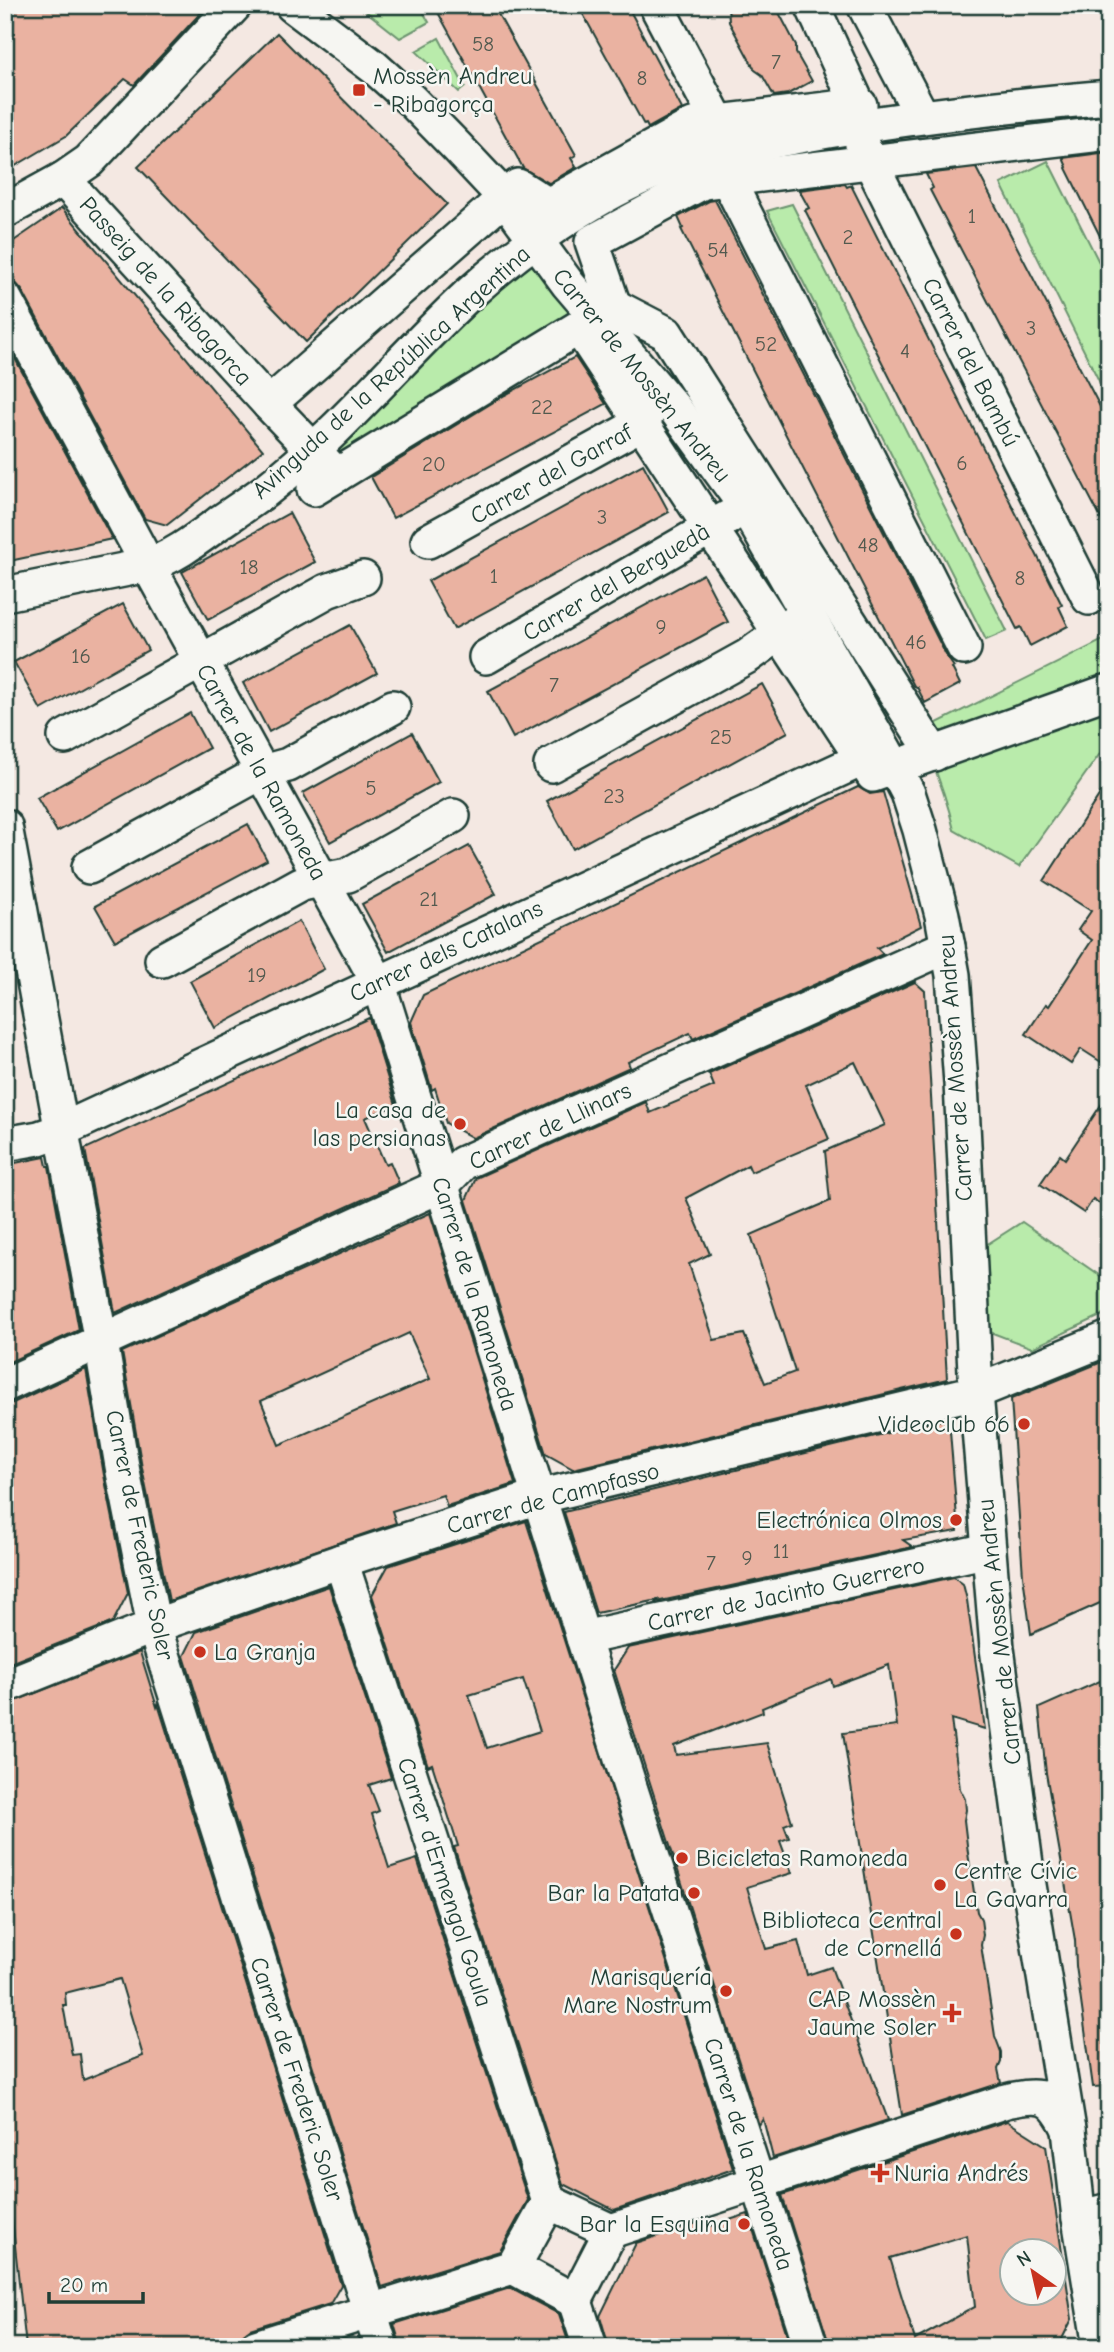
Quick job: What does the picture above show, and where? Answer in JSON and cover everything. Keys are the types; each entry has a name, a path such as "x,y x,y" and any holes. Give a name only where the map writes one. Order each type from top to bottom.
{"street":[{"path":"5,211 63,179 89,161 234,5"},
{"path":"656,5 723,150 964,648"},
{"name":"Carrer del Bambú","path":"812,5 871,162 1089,598"},
{"path":"864,5 917,107 1109,75"},
{"name":"Carrer de Mossèn Andreu","path":"306,9 411,100 505,198 596,317 660,392 728,480 808,614 880,758 913,808 948,946 961,1083 975,1359 955,1369 980,1397 998,1648 1026,1866 1069,2130 1094,2214 1100,2347"},
{"name":"Avinguda de la República Argentina","path":"5,594 148,565 172,555 266,491 313,449 467,297 536,241 621,188 650,174 723,150 855,116 917,107 989,107 1109,97"},
{"path":"269,404 518,186 548,205 693,125 723,150 871,162 1109,133"},
{"path":"723,150 703,182 592,242 596,317 642,423 780,634 880,758"},
{"name":"Passeig de la Ribagorca","path":"63,179 313,449 326,482 596,317"},
{"name":"Carrer de la Ramoneda","path":"5,299 378,982 538,1497 811,2347"},
{"path":"596,317 666,333 934,754"},
{"name":"Carrer del Garraf","path":"428,541 642,423 660,392"},
{"name":"Carrer del Berguedà","path":"486,657 746,507"},
{"path":"65,737 327,592 363,578"},
{"path":"551,765 748,656 808,614"},
{"name":"Carrer dels Catalans","path":"5,1144 39,1138 62,1130 378,982 880,758 934,754 1109,691"},
{"path":"89,867 262,772 288,765 393,707"},
{"path":"162,960 300,884 348,875 453,816"},
{"name":"Carrer de Frederic Soler","path":"5,827 102,1342 123,1472 154,1626 381,2347"},
{"name":"Carrer de Llinars","path":"5,1385 442,1185 463,1163 948,946"},
{"name":"Carrer de Campfasso","path":"5,1686 154,1626 538,1497 980,1397 1109,1338"},
{"path":"980,1397 1109,1355"},
{"name":"Carrer de Jacinto Guerrero","path":"583,1638 989,1550"},
{"name":"Carrer d'Ermengol Goula","path":"341,1561 549,2202"},
{"path":"256,2347 513,2267 549,2202 611,2231 1006,2101 1029,2096 1048,2100 1059,2109 1069,2130"},
{"path":"575,2301 611,2231"},
{"path":"513,2267 575,2301 590,2347"}],"green space":[{"path":"358,5 419,5 429,22 400,38"},
{"path":"439,38 465,87 459,92 416,51"},
{"path":"1048,161 1109,282 1109,381 1101,385 1001,184"},
{"path":"792,204 1007,631 986,640 767,211"},
{"path":"534,252 652,391 576,344 305,499 292,478"},
{"path":"1109,637 1109,741 1019,867 954,830 939,780 919,732"},
{"path":"1022,1222 1109,1282 1109,1312 1032,1348 990,1332 983,1247"}],"building":[{"path":"5,5 208,5 134,85 125,79 66,136 5,172"},
{"path":"434,5 493,5 576,155 571,158 576,167 549,183 523,168"},
{"path":"578,5 627,5 682,109 648,128 644,125"},
{"path":"728,5 775,5 796,45 796,53 812,81 788,94 774,96 762,75 755,70 729,22"},
{"path":"277,33 447,204 306,342 138,167"},
{"path":"1109,153 1109,254 1063,158"},
{"path":"976,168 1109,424 1109,534 930,190 933,188 926,174"},
{"path":"845,184 847,187 851,185 1062,605 1059,607 1068,626 1030,646 1021,627 1017,629 805,210 809,208 799,190"},
{"path":"715,200 954,667 952,668 960,684 925,703 681,229 683,228 678,217"},
{"path":"62,208 263,450 167,525 145,519 22,290 15,282 5,280 5,247"},
{"path":"5,340 112,539 5,562"},
{"path":"575,357 606,404 393,518 371,477 505,395"},
{"path":"643,464 669,512 454,629 428,581"},
{"path":"289,513 315,562 208,620 182,572"},
{"path":"703,574 728,622 513,738 488,691"},
{"path":"123,604 148,650 41,710 14,662"},
{"path":"350,625 377,673 269,732 243,683"},
{"path":"762,684 788,732 573,849 547,801"},
{"path":"190,713 209,748 57,832 37,798"},
{"path":"412,733 439,782 330,842 303,793"},
{"path":"1109,780 1109,1067 1081,1049 1071,1064 1026,1034 1046,1004 1049,1006 1092,940 1078,930 1091,911 1044,881"},
{"path":"858,787 870,794 883,792 921,926 877,948 883,954 693,1039 690,1033 628,1062 630,1067 473,1138 446,1123 435,1088 432,1090 411,1022 423,995"},
{"path":"248,824 267,860 115,941 95,906"},
{"path":"469,846 496,894 388,952 362,904"},
{"path":"299,921 324,969 215,1028 190,981"},
{"path":"915,982 925,991 947,1379 573,1469 546,1454 466,1200 476,1178 646,1102 650,1113 714,1086 709,1074","holes":["855,1062 885,1125 825,1151 830,1201 751,1235 795,1372 765,1383 744,1334 714,1340 689,1264 710,1254 686,1198 748,1165 751,1172 829,1139 806,1085"]},
{"path":"369,1018 396,1105 365,1118 385,1164 390,1162 399,1183 115,1313 85,1149"},
{"path":"1109,1093 1109,1210 1093,1199 1084,1213 1040,1184 1060,1155 1065,1159"},
{"path":"45,1157 49,1166 79,1330 5,1364 5,1165"},
{"path":"430,1213 515,1484 447,1506 443,1495 392,1511 396,1523 169,1601 122,1352","holes":["409,1333 430,1379 279,1445 261,1401"]},
{"path":"1109,1359 1109,1599 1031,1634 1023,1576 1011,1399"},
{"path":"86,1369 128,1593 113,1622 5,1665 5,1404 13,1403"},
{"path":"949,1418 958,1531 903,1540 913,1547 596,1613 564,1512"},
{"path":"526,1521 733,2169 614,2210 563,2184 454,1847 458,1846 432,1764 428,1766 372,1595 388,1566","holes":["523,1679 540,1731 487,1748 469,1695"]},
{"path":"954,1577 963,1584 967,1600 985,1729 951,1719 960,1789 965,1799 964,1820 968,1853 977,1912 981,1919 981,1945 995,2036 1001,2052 998,2069 1001,2083 902,2115 843,1733 897,1726 889,1665 833,1686 831,1679 762,1708 763,1712 674,1746 676,1755 767,1743 792,1822 784,1825 789,1838 780,1841 792,1873 747,1887 766,1949 798,1941 807,1975 831,1967 888,2120 773,2158 763,2119 759,2125 614,1670 628,1648"},
{"path":"329,1586 391,1778 369,1785 379,1811 372,1814 389,1868 417,1859 528,2200 500,2251 382,2287 184,1656 196,1632"},
{"path":"140,1652 341,2285 330,2304 250,2329 240,2337 206,2347 26,2347 5,2154 5,2063 10,2063 5,2010 5,1705","holes":["120,1979 143,2056 83,2080 80,2054 72,2055 63,2005 66,2005 65,1993"]},
{"path":"1109,1677 1109,2086 1093,2087 1076,1966 1075,1940 1046,1773 1039,1708"},
{"path":"1007,2121 1046,2146 1060,2236 998,2236 998,2306 1068,2306 1068,2292 1072,2319 1058,2347 830,2347 782,2195","holes":["967,2235 975,2307 915,2340 890,2258"]},
{"path":"748,2214 791,2347 609,2347 600,2316 636,2243 703,2221 698,2230"},
{"path":"510,2288 559,2314 570,2347 401,2347 394,2324"}],"place":[{"name":"Mossèn Andreu - Ribagorça","path":"359,90"},
{"name":"La casa de las persianas","path":"460,1124"},
{"name":"Videoclub 66","path":"1024,1424"},
{"name":"Electrónica Olmos","path":"956,1520"},
{"name":"La Granja","path":"200,1652"},
{"name":"Bicicletas Ramoneda","path":"682,1858"},
{"name":"Centre Cívic La Gavarra","path":"940,1885"},
{"name":"Bar la Patata","path":"694,1893"},
{"name":"Biblioteca Central de Cornellá","path":"956,1934"},
{"name":"Marisquería Mare Nostrum","path":"726,1991"},
{"name":"CAP Mossèn Jaume Soler","path":"952,2013"},
{"name":"Nuria Andrés","path":"880,2173"},
{"name":"Bar la Esquina","path":"744,2224"}]}
